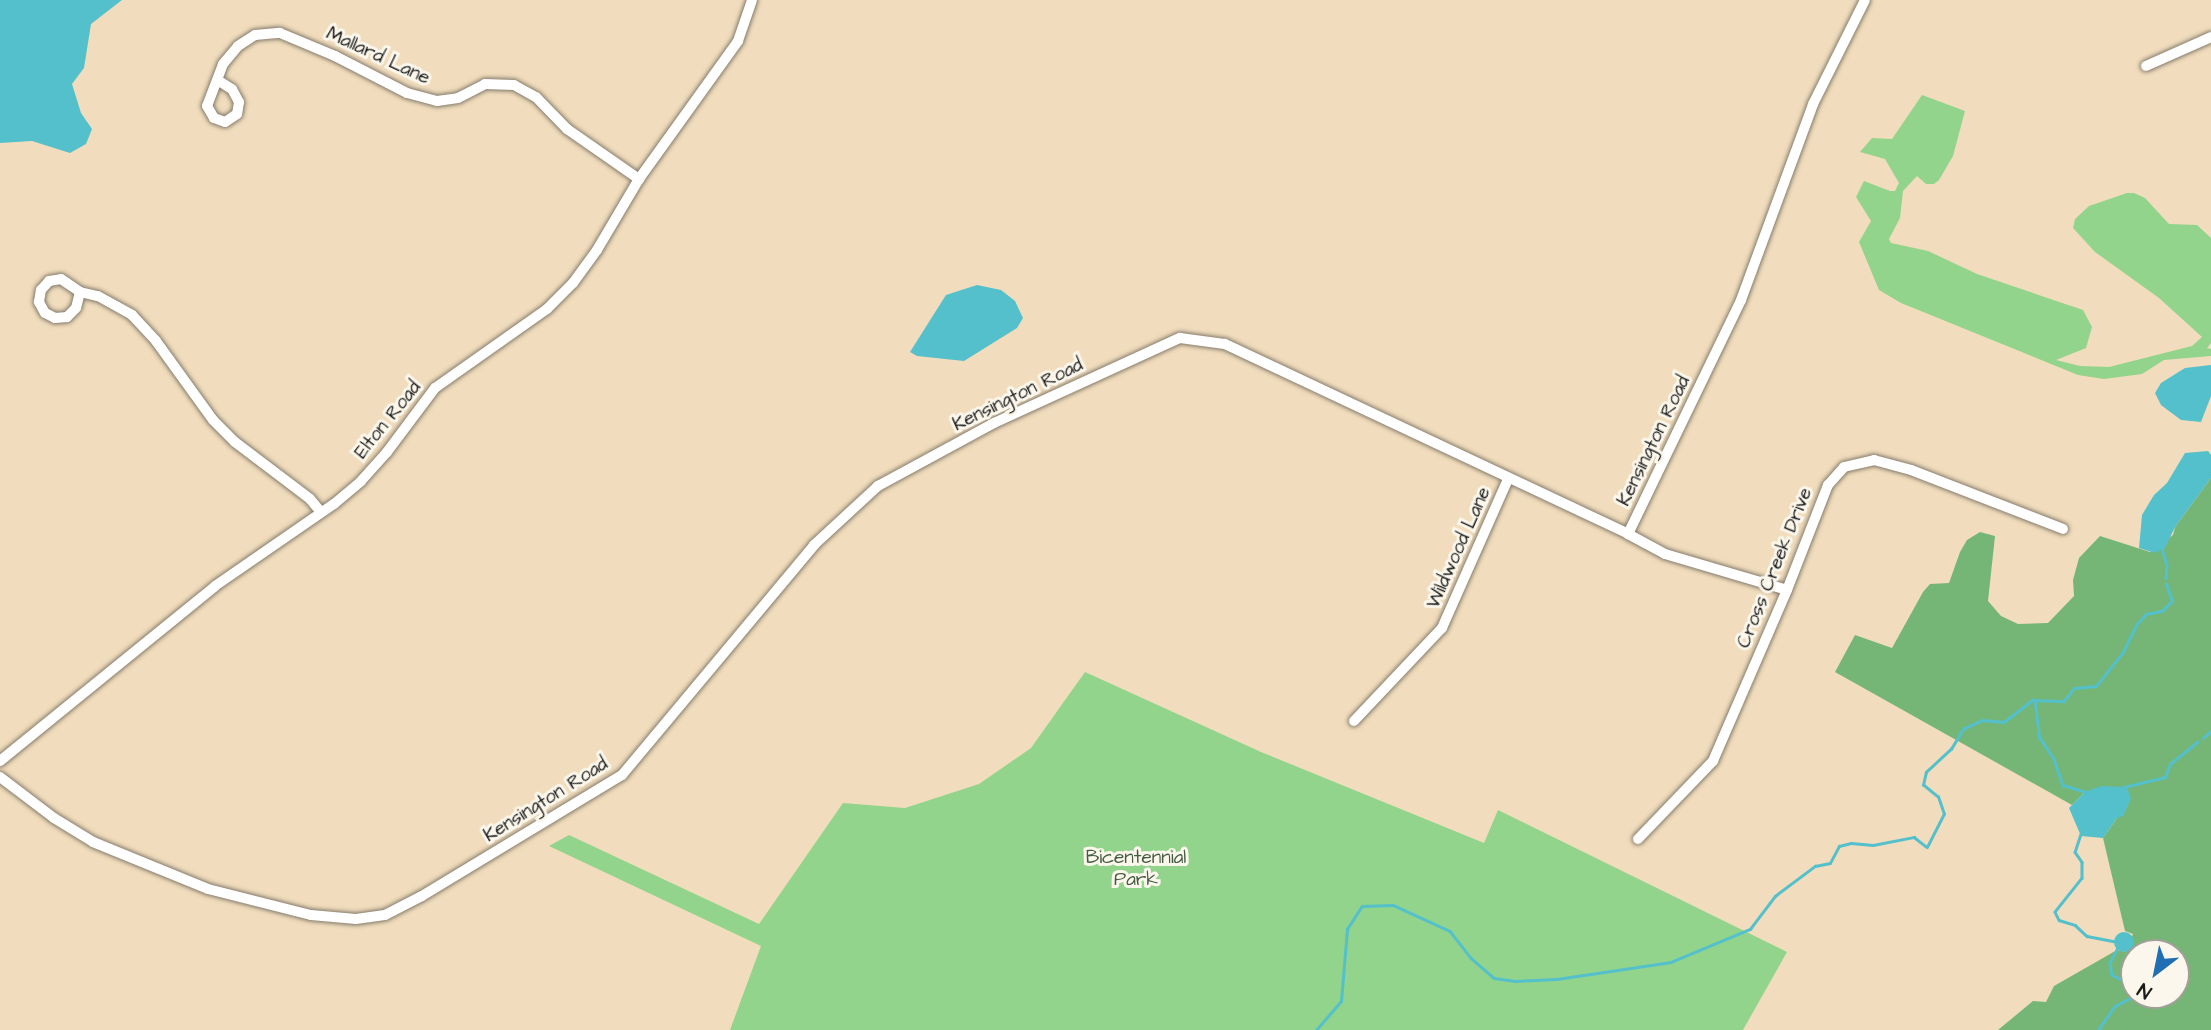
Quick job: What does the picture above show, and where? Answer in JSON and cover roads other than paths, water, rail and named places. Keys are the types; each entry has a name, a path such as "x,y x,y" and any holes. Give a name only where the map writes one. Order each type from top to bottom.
{"street":[{"name":"Elton Road","path":"0,761 215,586 361,481 435,388 547,309 573,283 597,250 639,179 738,41 752,0"},
{"name":"Kensington Road","path":"0,776 54,818 93,842 208,889 311,915 356,919 385,915 422,896 622,775 814,545 878,486 994,423 1180,338 1225,344 1628,534 1741,300 1813,104 1865,0"},
{"name":"Mallard Lane","path":"219,81 223,64 238,46 255,35 280,33 335,56 407,93 437,101 458,98 485,84 514,85 536,97 567,129 639,179"},
{"path":"2146,66 2211,37"},
{"path":"80,292 76,309 67,317 55,318 45,313 39,302 41,290 49,281 61,279 80,292 97,296 132,315 156,341 213,421 235,442 310,499 321,512"},
{"name":"Cross Creek Drive","path":"1638,839 1713,761 1787,590 1828,485 1844,467 1874,460 1911,470 2063,528"},
{"name":"Wildwood Lane","path":"1354,722 1442,628 1508,479"},
{"path":"1628,534 1665,554 1787,590"}],"water":[{"path":"0,0 122,0 91,24 84,68 72,84 81,113 92,129 86,144 70,153 32,141 0,143"},
{"path":"977,285 1001,290 1015,301 1023,318 1017,328 964,361 917,356 910,352 946,295"},
{"path":"2211,365 2211,396 2201,422 2181,420 2161,405 2155,393 2161,383 2185,368"},
{"path":"2208,451 2211,455 2211,478 2175,527 2165,548 2155,553 2139,548 2142,515 2154,495 2167,483 2185,453"},
{"path":"2101,786 2127,787 2131,799 2123,816 2117,818 2103,838 2081,836 2069,808 2085,792"},
{"path":"2120,933 2128,933 2133,938 2120,939 2120,951 2115,946 2115,938"}],"waterway":[{"path":"2162,549 2167,564 2166,578"},
{"path":"1316,1030 1341,1001 1347,929 1362,906 1393,905 1450,931 1471,958 1494,978 1515,981 1557,979 1671,962 1750,929 1775,896 1815,866 1830,863 1839,846 1851,843 1873,845 1914,837 1927,847 1944,814 1938,797 1923,785 1926,772 1951,749 1963,729 1982,720 2004,722 2032,700 2064,701 2074,688 2096,686 2123,652 2136,625 2146,614 2162,611 2172,601 2166,584"},
{"path":"2035,700 2040,738 2054,759 2063,785 2086,792"},
{"path":"2203,738 2211,731"},
{"path":"2124,787 2165,777 2170,764 2197,742"},
{"path":"2081,834 2075,852 2082,862 2082,878 2055,912 2059,920 2075,925 2087,936 2117,942"},
{"path":"2118,948 2110,963 2112,975 2120,979"},
{"path":"2098,1030 2115,1006 2120,1003"}],"park label":[{"name":"Bicentennial Park","path":"1136,869"}]}
